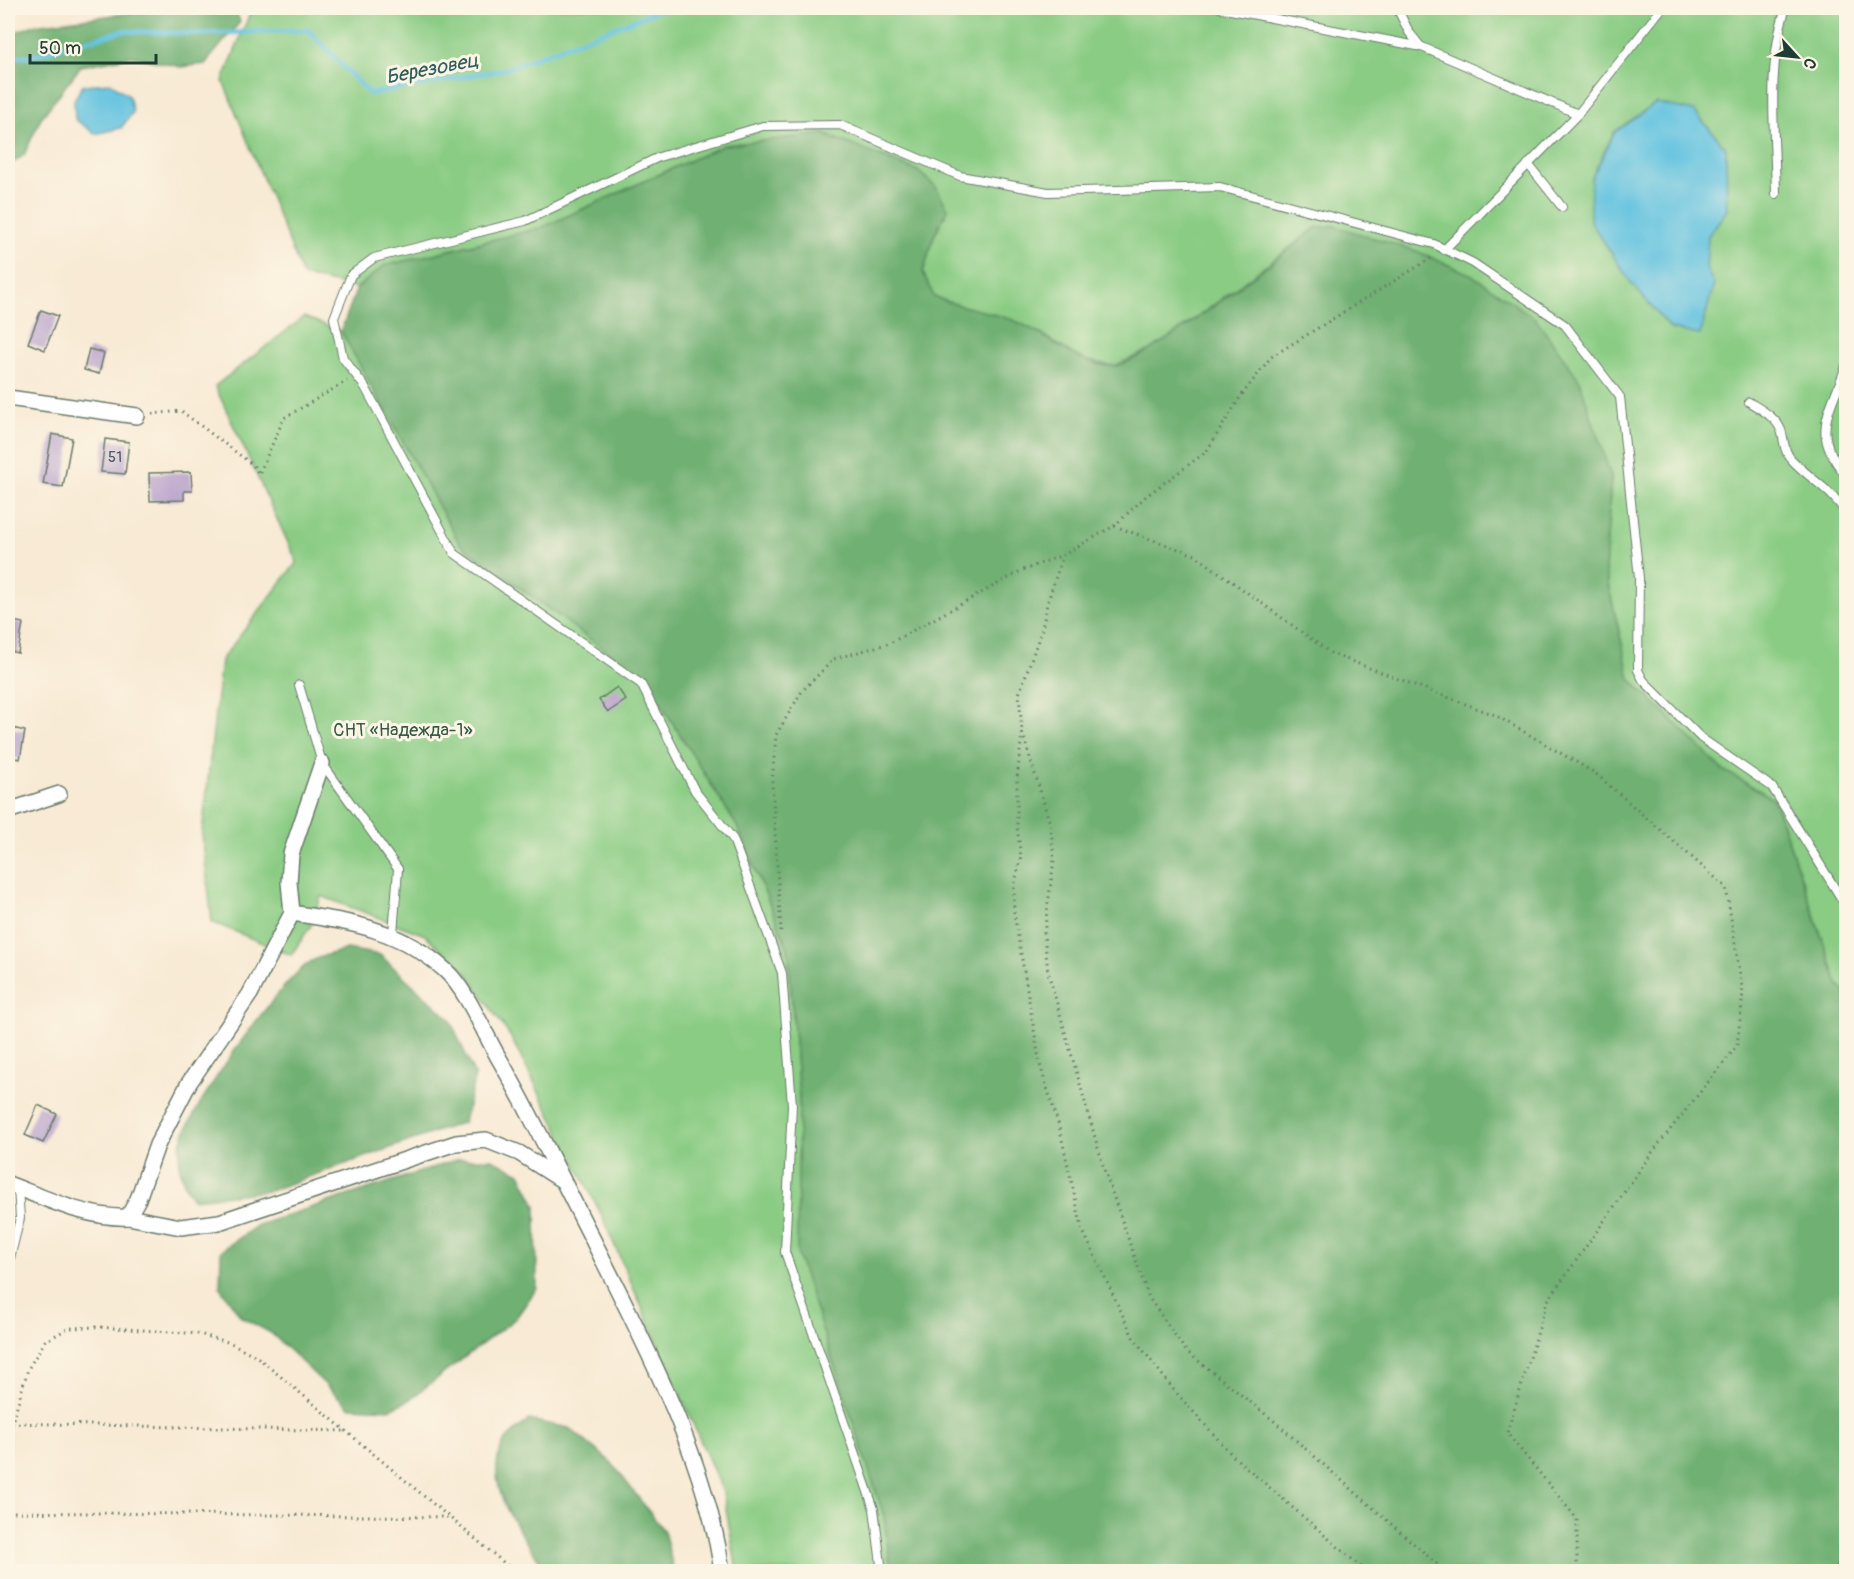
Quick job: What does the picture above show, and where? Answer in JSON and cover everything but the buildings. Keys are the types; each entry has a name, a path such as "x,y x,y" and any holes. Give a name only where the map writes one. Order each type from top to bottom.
{"street":[{"path":"8,398 136,416"},
{"path":"128,1217 138,1199 157,1145 189,1083 250,994 292,913 289,882 291,854 322,763"},
{"path":"8,811 60,794"},
{"path":"292,913 346,921 393,934 422,950 448,972 522,1098 644,1341 702,1482 719,1548 722,1572"},
{"path":"13,1186 112,1218 128,1217 181,1227 219,1222 456,1143 486,1140 519,1153 563,1181"}],"lane":[{"path":"1220,8 1422,47 1578,114"},
{"path":"1397,8 1409,32 1422,47"},
{"path":"1444,250 1578,114 1662,8"},
{"path":"1776,194 1774,85 1780,25 1786,8"},
{"path":"882,1572 874,1509 785,1252 792,1105 782,973 733,839 696,790 641,684 454,553 365,387 343,358 334,318 351,275 374,258 525,221 659,158 763,126 840,124 960,176 1048,192 1220,187 1434,244 1473,263 1565,325 1620,398 1639,578 1638,670 1643,680 1701,738 1772,788 1846,906"},
{"path":"1528,164 1562,207"},
{"path":"1846,366 1826,424 1824,440 1832,458 1846,475"},
{"path":"1749,402 1770,416 1780,428 1784,449 1792,460 1824,488 1846,513"},
{"path":"299,685 322,763 398,869 397,911 393,934"},
{"path":"8,1266 20,1218 13,1186"}],"path":[{"path":"781,940 772,782 776,735 802,692 834,659 890,643 1023,570 1063,555 1114,526 1145,496 1206,452 1242,396 1271,357 1444,250"},
{"path":"136,416 181,411 253,465 259,474 285,418 356,375"},
{"path":"1114,526 1195,555 1332,654 1495,714 1596,773 1726,887 1743,993 1737,1046 1654,1150 1547,1302 1507,1433 1577,1519 1577,1572"},
{"path":"1063,555 1047,604 1042,629 1019,694 1022,731 1017,780 1017,827 1021,858 1014,886 1014,913 1040,1065 1059,1126 1082,1229 1133,1337 1173,1389 1232,1455 1367,1572"},
{"path":"1022,731 1051,827 1054,860 1044,934 1048,972 1104,1169 1149,1298 1186,1351 1283,1429 1446,1572"},
{"path":"8,1436 28,1369 45,1341 69,1328 98,1327 199,1334 231,1343 256,1356 515,1572"},
{"path":"11,1423 346,1431"},
{"path":"8,1512 450,1517"},
{"path":"1834,1572 1846,1552"}],"green space":[{"path":"171,8 235,8 240,22 205,64 181,67 133,56 81,66 41,118 24,155 8,166 8,35 34,25"},
{"path":"252,8 1846,8 1846,993 1838,984 1774,799 1723,770 1630,679 1605,571 1611,476 1472,275 1416,251 1334,226 1316,228 1157,347 1114,366 1080,359 1043,335 934,297 923,273 934,236 948,209 724,145 541,228 384,266 357,288 303,276 223,81","holes":["1656,103 1727,210 1708,236 1699,334 1671,329 1591,179 1614,132"]},
{"path":"824,134 918,171 936,187 948,209 934,236 923,272 934,297 1013,320 1086,360 1112,366 1128,361 1182,329 1316,228 1334,226 1416,251 1472,275 1535,318 1579,379 1611,476 1605,571 1630,679 1723,770 1774,799 1838,984 1846,993 1846,1571 891,1571 884,1516 797,1253 799,1097 788,948 737,826 646,680 460,544 341,331 357,288 384,266 541,228 724,145"},
{"name":"СНТ «Надежда-1»","path":"304,317 341,331 460,544 646,680 737,826 788,948 799,1097 884,1516 891,1571 737,1571 723,1492 599,1210 510,1036 466,972 425,935 321,896 312,924 291,955 212,922 202,834 221,660 297,562 215,386"},
{"path":"347,949 380,955 450,1019 475,1076 464,1122 269,1191 193,1199 181,1175 180,1148 198,1107 259,1018 298,972 316,959"},
{"path":"459,1159 492,1159 520,1173 536,1205 537,1288 516,1318 410,1399 391,1409 349,1407 271,1333 241,1317 220,1287 221,1251 258,1225"},
{"path":"529,1420 569,1428 611,1462 664,1531 674,1571 547,1571 508,1512 497,1479 497,1462 504,1442"}],"water":[{"path":"111,83 129,96 133,112 121,128 95,134 75,119 74,100 83,85"},
{"path":"1656,103 1694,111 1726,148 1727,210 1708,236 1706,268 1714,284 1700,335 1671,329 1632,284 1590,221 1591,179 1615,132"}],"waterway":[{"name":"Березовец","path":"8,57 32,56 122,31 199,34 308,30 370,94 506,69 665,8"}]}
